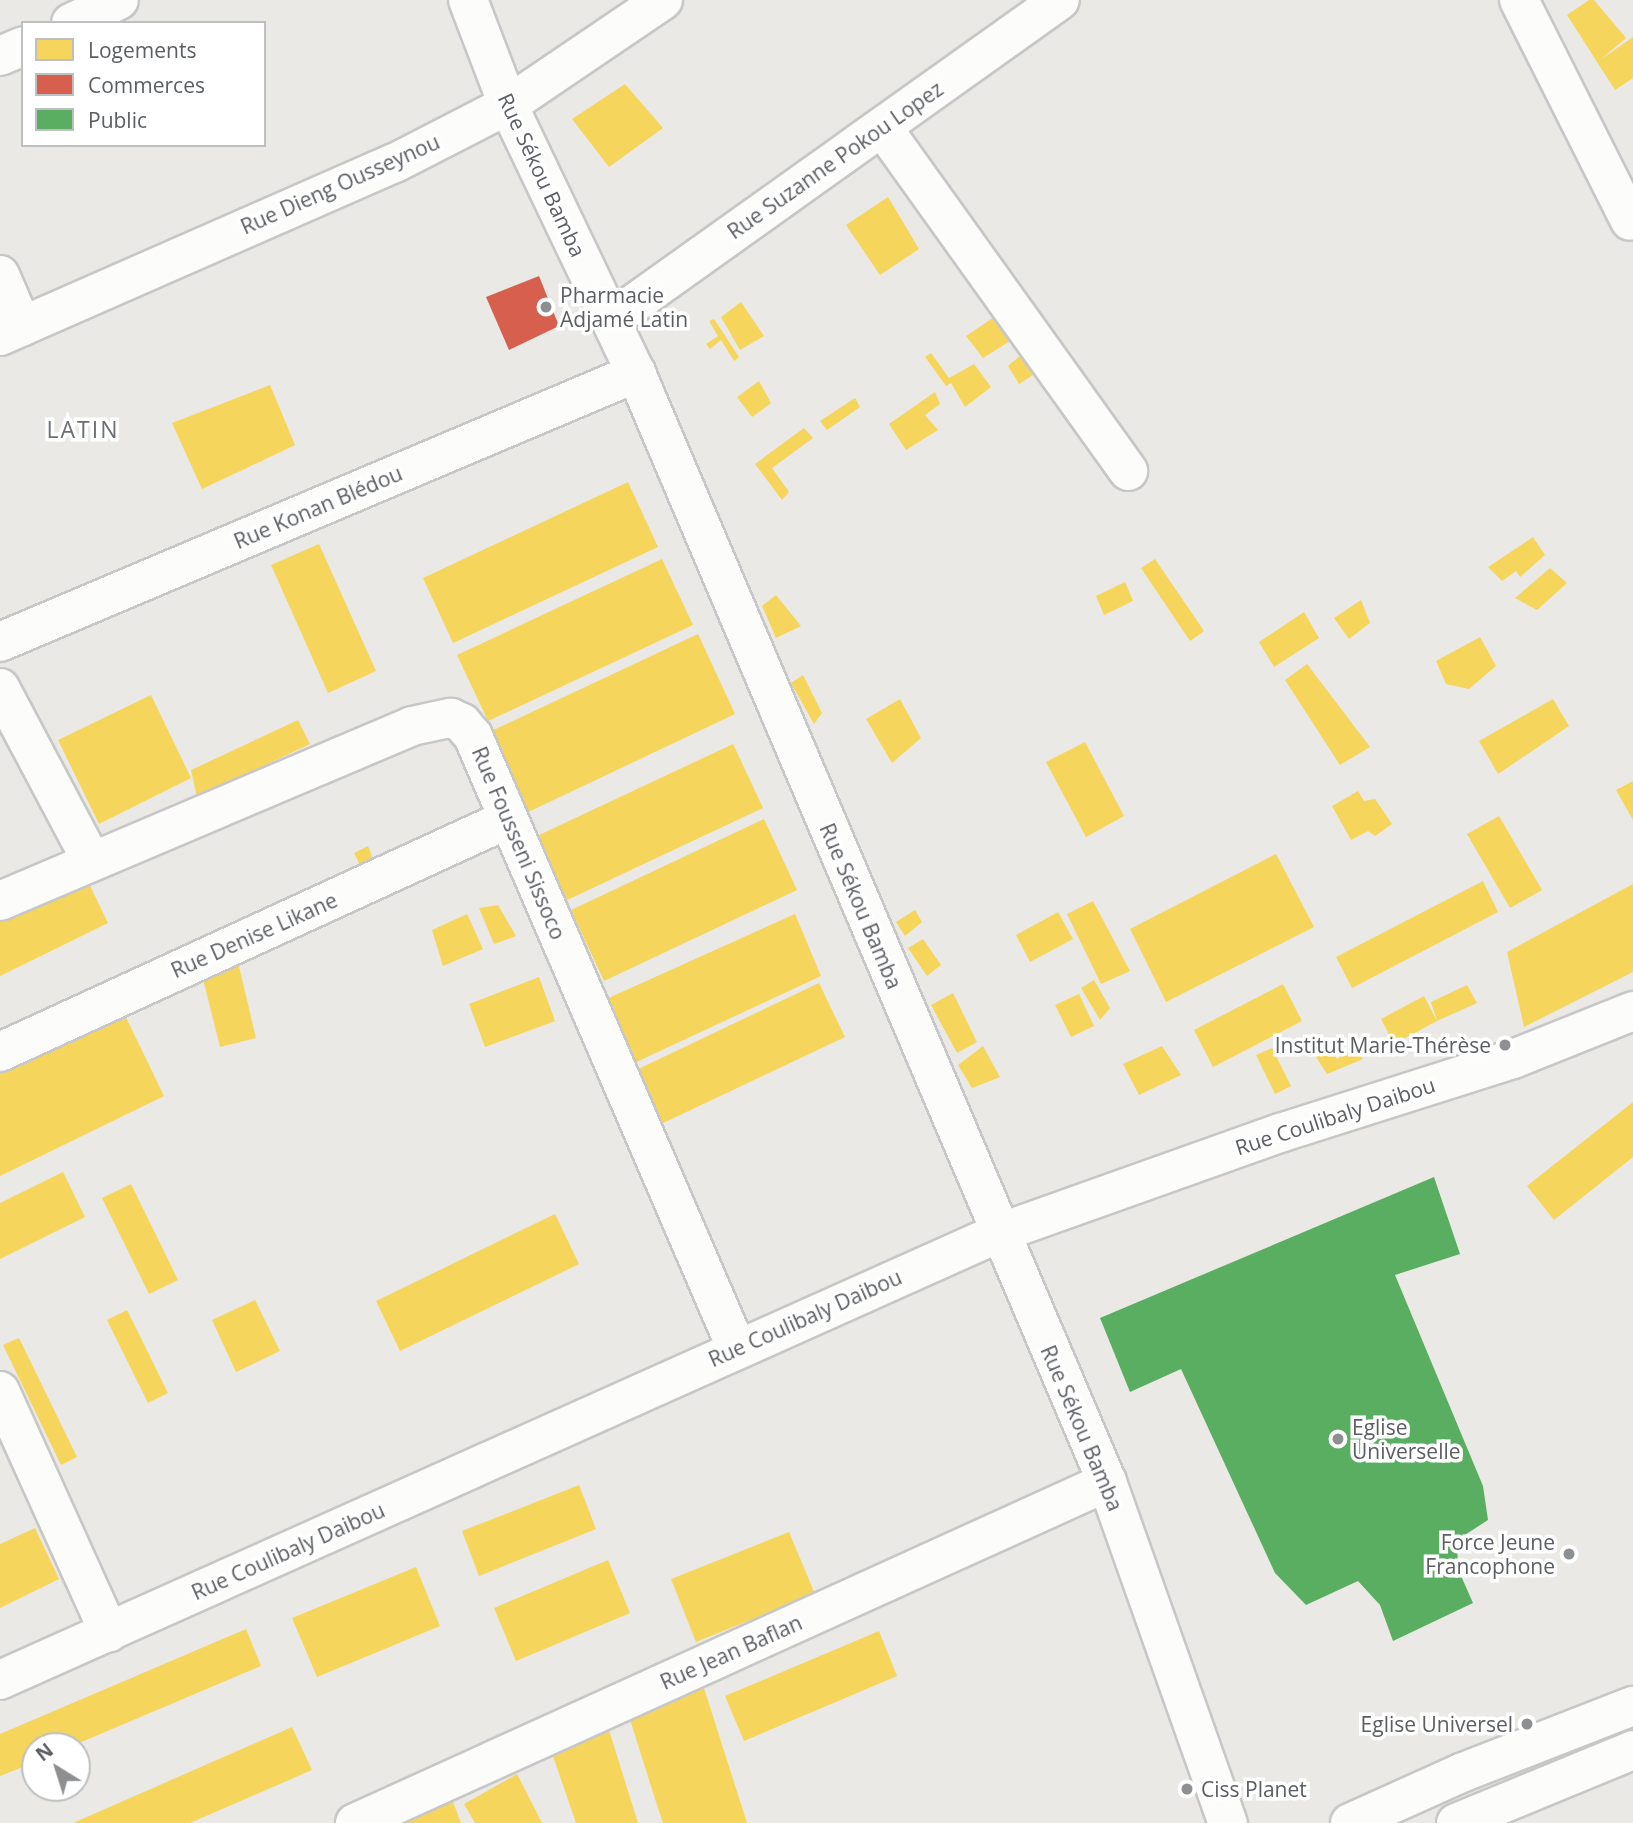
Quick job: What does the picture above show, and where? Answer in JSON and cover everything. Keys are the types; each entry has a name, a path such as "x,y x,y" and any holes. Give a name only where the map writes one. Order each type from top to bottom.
{"street":[{"path":"75,21 119,0"},
{"name":"Rue Sékou Bamba","path":"468,0 508,105 636,373 1107,1482 1228,1823"},
{"name":"Rue Dieng Ousseynou","path":"11,331 395,163 508,105 663,0"},
{"name":"Rue Suzanne Pokou Lopez","path":"611,320 1060,0"},
{"path":"1519,0 1630,221"},
{"path":"0,56 21,47"},
{"path":"882,127 1128,471"},
{"path":"0,275 11,331"},
{"name":"Rue Konan Blédou","path":"0,642 636,373"},
{"path":"0,688 91,860"},
{"name":"Rue Fousseni Sissoco","path":"0,901 399,731 451,718 473,736 736,1348"},
{"name":"Rue Denise Likane","path":"0,1052 508,819"},
{"name":"Rue Coulibaly Daibou","path":"0,1680 736,1348 999,1233 1280,1133 1513,1059 1633,1011"},
{"path":"0,1391 108,1632"},
{"name":"Rue Jean Baflan","path":"355,1823 1107,1482"},
{"path":"1350,1823 1461,1773 1633,1706"},
{"path":"1456,1823 1633,1750"}],"building: Logements":[{"path":"1589,0 1594,0 1626,38 1600,60 1633,37 1633,78 1615,90 1567,15"},
{"path":"625,84 663,128 609,167 572,119"},
{"path":"888,197 919,249 880,275 846,225"},
{"path":"741,302 764,336 740,350 721,317"},
{"path":"1003,311 1018,336 983,358 966,336"},
{"path":"714,319 739,357 734,361 721,340 710,349 706,344 718,336 709,321"},
{"path":"931,353 949,378 974,364 991,387 965,407 951,383 946,386 925,357"},
{"path":"1022,354 1039,371 1019,384 1008,366"},
{"path":"759,381 771,403 752,417 737,397"},
{"path":"270,385 295,445 202,489 172,423"},
{"path":"935,392 940,404 925,415 938,430 906,450 889,424"},
{"path":"855,398 860,407 827,430 820,421"},
{"path":"804,428 813,438 772,468 789,492 782,500 755,464"},
{"path":"628,482 658,547 453,643 423,578"},
{"path":"1533,537 1545,555 1520,577 1516,571 1502,581 1488,567"},
{"path":"319,544 376,671 328,693 271,565"},
{"path":"662,559 693,625 488,721 457,655"},
{"path":"1155,559 1204,631 1190,641 1141,568"},
{"path":"1550,568 1567,583 1537,610 1515,598"},
{"path":"1125,582 1133,601 1104,615 1096,596"},
{"path":"776,595 801,626 776,638 762,606"},
{"path":"1361,600 1370,623 1349,639 1334,618"},
{"path":"1304,612 1319,638 1274,667 1259,642"},
{"path":"698,634 735,714 522,815 485,734"},
{"path":"1480,637 1496,666 1469,689 1446,684 1436,661"},
{"path":"1307,664 1370,747 1340,765 1285,680"},
{"path":"803,675 822,713 814,724 791,683"},
{"path":"151,695 191,778 99,824 58,740"},
{"path":"900,699 921,738 892,763 866,719"},
{"path":"1553,699 1569,726 1498,774 1479,741"},
{"path":"298,720 310,744 197,797 191,770"},
{"path":"1085,742 1124,816 1086,837 1046,762"},
{"path":"733,744 763,808 567,900 537,836"},
{"path":"1633,781 1633,820 1616,790"},
{"path":"1358,791 1364,801 1375,799 1392,824 1375,836 1368,831 1351,840 1332,806"},
{"path":"1499,816 1542,890 1510,908 1467,834"},
{"path":"764,819 797,890 604,981 571,910"},
{"path":"368,846 374,862 362,869 354,853"},
{"path":"1276,854 1314,927 1166,1002 1130,929"},
{"path":"82,869 108,923 0,976 0,909"},
{"path":"1483,881 1498,912 1352,988 1336,957"},
{"path":"1633,884 1633,972 1524,1027 1507,952"},
{"path":"1093,901 1130,971 1101,984 1067,914"},
{"path":"498,905 516,936 494,944 479,908"},
{"path":"915,910 922,922 905,936 896,922"},
{"path":"1058,912 1073,939 1030,962 1016,935"},
{"path":"467,914 483,949 443,966 432,930"},
{"path":"795,914 821,976 632,1064 604,1000"},
{"path":"923,939 941,965 927,976 908,948"},
{"path":"236,954 256,1038 220,1047 199,963"},
{"path":"539,977 555,1021 485,1047 469,1004"},
{"path":"1094,980 1110,1008 1100,1020 1081,988"},
{"path":"819,983 845,1037 659,1125 634,1071"},
{"path":"1283,984 1302,1021 1213,1067 1194,1030"},
{"path":"1467,985 1477,1003 1437,1021 1431,1002"},
{"path":"953,993 977,1042 957,1053 931,1005"},
{"path":"1079,994 1094,1026 1071,1037 1055,1005"},
{"path":"1424,996 1437,1021 1394,1044 1381,1019"},
{"path":"119,1003 164,1096 0,1176 0,1061"},
{"path":"1329,1044 1337,1059 1354,1048 1363,1059 1327,1074 1314,1054"},
{"path":"983,1046 1000,1077 972,1088 958,1065"},
{"path":"1162,1046 1181,1075 1139,1095 1123,1064"},
{"path":"1272,1048 1291,1086 1275,1094 1256,1055"},
{"path":"1633,1102 1633,1157 1554,1220 1527,1186"},
{"path":"63,1172 85,1217 0,1259 0,1203"},
{"path":"131,1184 178,1280 149,1294 102,1198"},
{"path":"555,1214 579,1264 400,1351 376,1301"},
{"path":"255,1300 280,1351 236,1372 212,1320"},
{"path":"127,1310 168,1393 148,1403 107,1320"},
{"path":"19,1338 77,1457 61,1465 3,1345"},
{"path":"579,1485 596,1529 479,1576 462,1531"},
{"path":"35,1528 59,1579 0,1608 0,1544"},
{"path":"789,1532 815,1594 696,1642 671,1579"},
{"path":"608,1560 630,1613 516,1661 494,1608"},
{"path":"416,1567 440,1626 317,1677 292,1618"},
{"path":"246,1629 261,1666 91,1738 91,1732 21,1732 21,1768 0,1776 0,1734"},
{"path":"879,1631 897,1676 744,1741 725,1696"},
{"path":"703,1685 747,1823 663,1823 656,1802 627,1710"},
{"path":"292,1727 312,1770 190,1823 73,1823"},
{"path":"609,1730 638,1823 576,1823 553,1756"},
{"path":"517,1774 542,1823 475,1823 464,1804"},
{"path":"453,1802 461,1823 392,1823"}],"building: Commerces":[{"path":"539,276 559,326 509,350 486,297"}],"building: Public":[{"name":"Eglise Universelle","path":"1434,1177 1460,1254 1395,1275 1483,1486 1488,1520 1457,1540 1458,1569 1473,1603 1393,1641 1380,1605 1358,1581 1306,1605 1275,1573 1181,1369 1130,1392 1100,1318"}],"place":[{"name":"Pharmacie Adjamé Latin","path":"546,307"},
{"name":"Institut Marie-Thérèse","path":"1505,1045"},
{"name":"Eglise Universelle","path":"1338,1439"},
{"name":"Force Jeune Francophone","path":"1569,1554"},
{"name":"Eglise Universel","path":"1527,1724"},
{"name":"Ciss Planet","path":"1187,1789"}],"district":[{"name":"LATIN","path":"83,429"}]}
